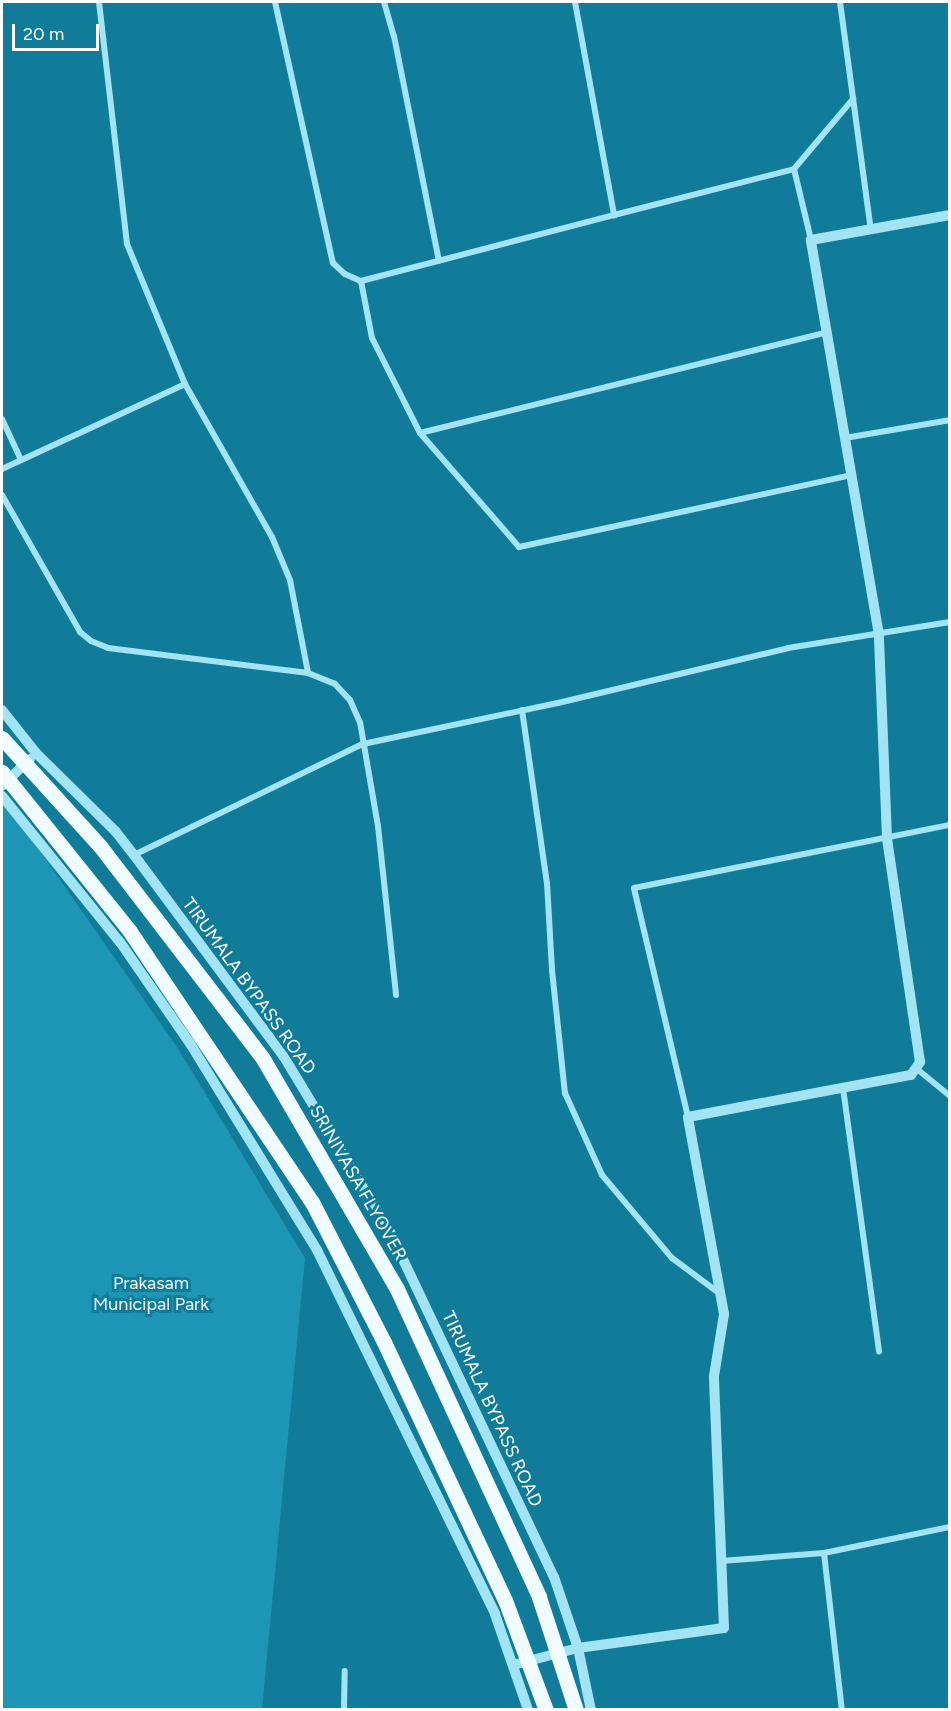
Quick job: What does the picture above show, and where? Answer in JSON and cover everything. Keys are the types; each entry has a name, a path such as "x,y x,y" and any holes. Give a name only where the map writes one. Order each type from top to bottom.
{"main road":[{"name":"SRINIVASA FLYOVER","path":"2,738 100,846 262,1057 398,1289 539,1598 576,1710"},
{"path":"2,772 129,930 312,1202 384,1342 500,1589 546,1710"}],"street":[{"path":"99,2 127,244 185,384 272,537 290,580 308,673"},
{"path":"275,2 333,264 345,274 361,281 794,169 853,99"},
{"path":"384,2 394,36 439,261"},
{"path":"575,2 614,215"},
{"path":"840,2 871,231"},
{"path":"688,1118 911,1076 920,1062 886,838 879,635 811,240 794,169"},
{"path":"811,240 950,215"},
{"path":"361,281 372,339 420,433 519,547 852,475"},
{"path":"420,433 827,332"},
{"path":"2,469 185,384"},
{"path":"2,419 21,460"},
{"path":"845,438 950,420"},
{"path":"2,495 80,632 91,641 108,648 308,673 335,684 350,700 360,722 378,826 396,995"},
{"path":"134,855 363,744 522,710 788,648 950,622"},
{"name":"TIRUMALA BYPASS ROAD","path":"2,710 36,753 116,832 134,855 284,1057 390,1232 554,1577 578,1648 591,1710"},
{"path":"522,710 547,884 552,970 565,1093 602,1175 672,1258 720,1294"},
{"path":"2,786 36,753"},
{"path":"2,796 126,951 191,1045 317,1250 495,1614 528,1710"},
{"path":"513,1665 578,1648 724,1628 714,1376 724,1314 688,1118 634,888 950,825"},
{"path":"917,1069 950,1096"},
{"path":"843,1088 879,1352"},
{"path":"721,1561 824,1553 950,1527"},
{"path":"824,1553 842,1710"},
{"path":"344,1710 345,1671"}],"green space":[{"name":"Prakasam Municipal Park","path":"2,797 177,1047 305,1258 262,1709 2,1709"}]}
